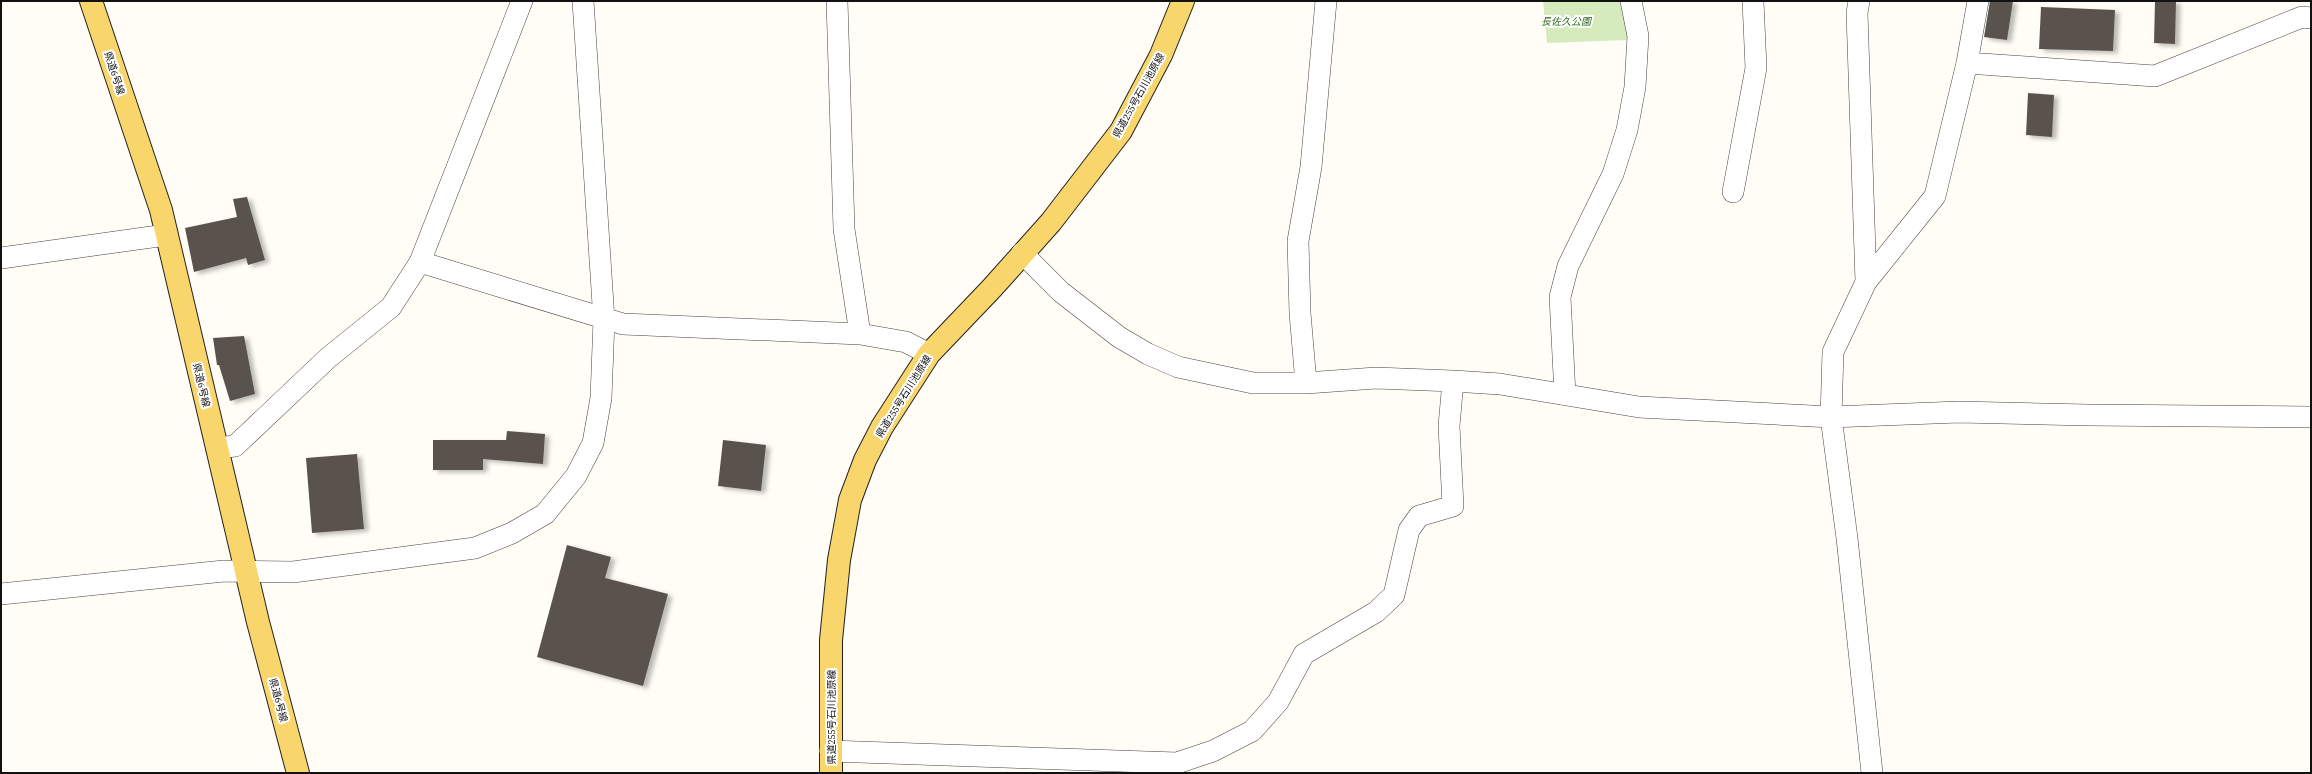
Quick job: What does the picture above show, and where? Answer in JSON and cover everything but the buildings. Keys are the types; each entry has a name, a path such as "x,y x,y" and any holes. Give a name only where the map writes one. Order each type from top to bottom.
{"main road":[{"name":"県道6号線","path":"91,1 160,210 246,570 298,773"},
{"name":"県道255号石川池原線","path":"831,773 831,640 839,560 850,500 865,460 882,427 929,354 1050,222 1121,131 1161,55 1183,1"}],"street":[{"path":"217,448 235,446 328,358 391,307 420,262 522,1"},
{"path":"1,594 246,570 293,572 475,548 512,533 545,514 576,476 594,443 601,398 604,320 583,1"},
{"path":"837,1 844,229 860,334"},
{"path":"1306,383 1300,313 1298,241 1311,167 1326,1"},
{"path":"1565,395 1560,297 1568,266 1612,174 1626,130 1636,87 1638,36 1631,1"},
{"path":"1732,192 1756,68 1752,1"},
{"path":"1859,1 1866,282"},
{"path":"1872,773 1851,569 1831,417 1833,352 1866,282 1935,196 1967,63 1978,1"},
{"path":"1967,63 2155,76 2302,17 2311,18"},
{"path":"1,258 166,235"},
{"path":"1022,253 1061,292 1119,337 1148,354 1178,367 1253,383 1306,383 1376,378 1452,381 1500,384 1639,407 1831,417 1959,412 2095,415 2311,416"},
{"path":"420,262 604,320 623,324 860,334 906,342 929,354"},
{"path":"830,751 1176,763 1213,751 1252,731 1278,702 1304,654 1376,612 1394,594 1409,530 1419,516 1453,506 1449,426 1452,381"}],"green space":[{"name":"長佐久公園","path":"1543,1 1621,1 1628,40 1547,43"}]}
